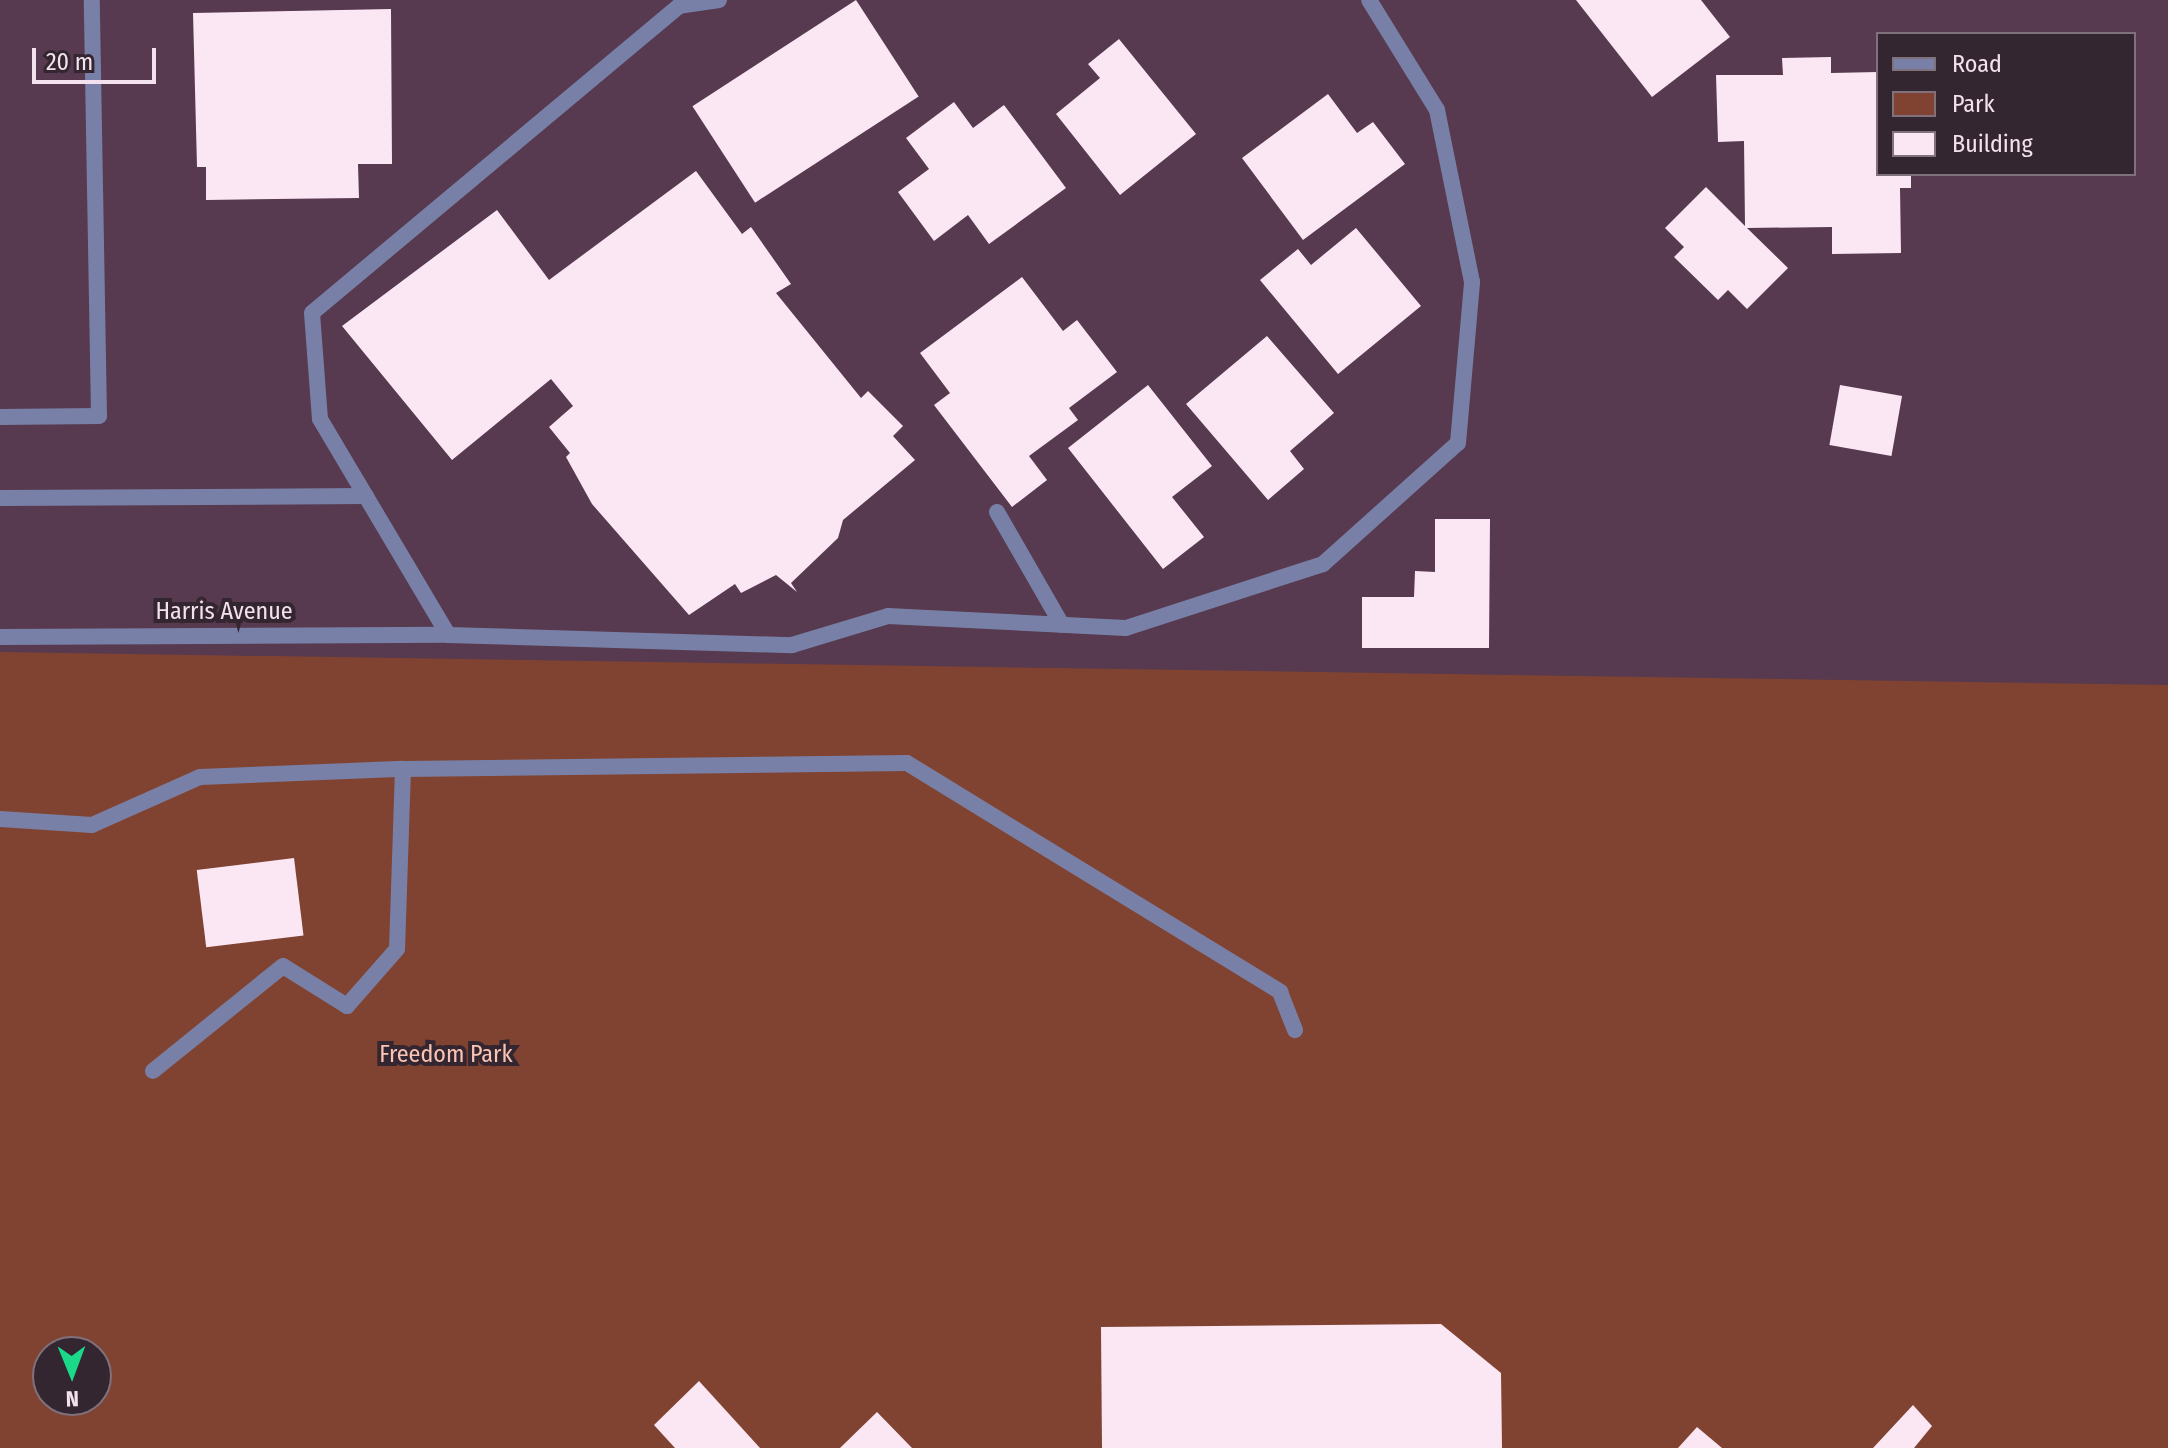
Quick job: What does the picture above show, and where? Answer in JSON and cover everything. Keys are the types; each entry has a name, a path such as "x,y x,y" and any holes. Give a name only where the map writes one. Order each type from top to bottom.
{"street":[{"path":"0,417 99,416 92,0"},
{"path":"448,635 320,419 312,313 679,6 719,0"},
{"name":"Harris Avenue","path":"0,637 448,635 792,645 888,616 1126,628 1323,564 1458,443 1472,282 1437,110 1369,0"},
{"path":"0,498 366,496"},
{"path":"997,512 1062,625"},
{"path":"0,819 92,825 200,777 403,769 907,763 1280,992 1295,1030"},
{"path":"153,1071 283,966 347,1006 397,949 403,769"}],"green space":[{"name":"Freedom Park","path":"0,652 2168,685 2168,1448 0,1448"}],"building":[{"path":"856,0 919,96 755,203 692,106"},
{"path":"1576,0 1701,0 1730,37 1652,97"},
{"path":"391,9 392,164 358,164 359,198 206,200 206,167 197,167 193,13"},
{"path":"1119,39 1196,134 1120,195 1056,114 1100,78 1088,64"},
{"path":"1831,57 1831,73 1876,72 1876,176 1911,176 1911,188 1900,188 1901,253 1832,254 1832,227 1747,228 1788,268 1747,309 1728,290 1718,300 1674,257 1684,247 1665,228 1706,187 1745,226 1744,141 1718,142 1716,75 1783,75 1782,58"},
{"path":"1328,94 1357,133 1373,122 1405,164 1303,240 1242,158"},
{"path":"954,102 973,128 1004,105 1066,188 989,244 968,215 934,241 898,192 929,169 906,138"},
{"path":"696,171 742,234 751,227 791,284 776,293 861,398 868,391 903,426 893,436 915,460 843,520 838,538 791,583 797,592 776,575 741,593 735,584 689,615 592,504 566,457 570,453 549,427 573,406 551,379 452,460 342,326 497,210 549,280"},
{"path":"1356,228 1421,306 1338,374 1260,280 1298,249 1311,265"},
{"path":"1022,277 1063,331 1077,320 1117,372 1069,408 1078,420 1029,456 1047,480 1012,507 934,405 950,393 920,353"},
{"path":"1267,336 1334,413 1290,451 1304,469 1268,500 1186,404"},
{"path":"1148,385 1212,466 1172,497 1204,537 1163,569 1068,448"},
{"path":"1840,385 1902,396 1891,456 1829,445"},
{"path":"1435,519 1490,519 1489,648 1362,648 1362,597 1414,597 1415,571 1435,572"},
{"path":"294,858 304,935 206,947 197,870"},
{"path":"1441,1324 1501,1373 1502,1448 1102,1448 1101,1327"},
{"path":"699,1381 760,1448 675,1448 654,1425"},
{"path":"1913,1405 1932,1426 1914,1448 1873,1448"},
{"path":"877,1412 912,1448 840,1448"},
{"path":"1697,1427 1722,1448 1678,1448"}]}
